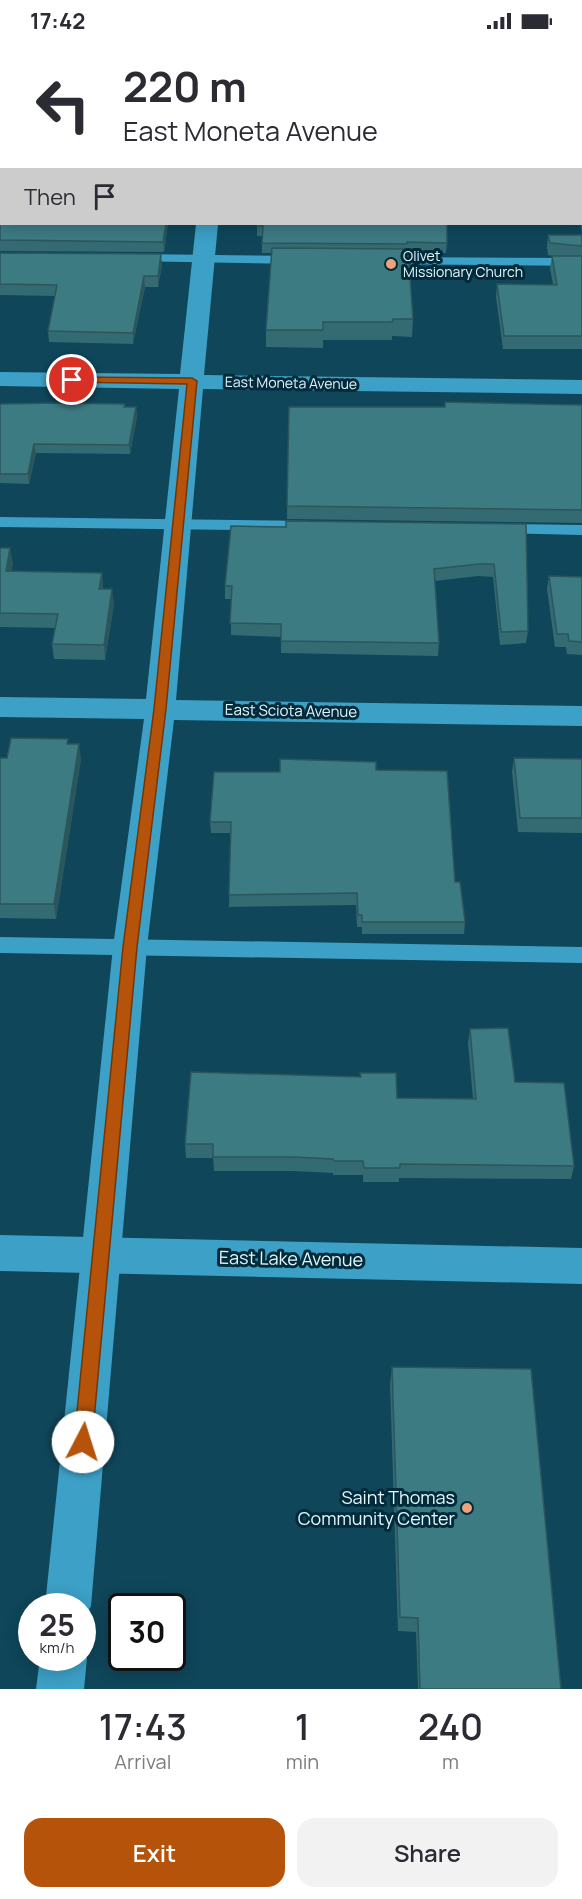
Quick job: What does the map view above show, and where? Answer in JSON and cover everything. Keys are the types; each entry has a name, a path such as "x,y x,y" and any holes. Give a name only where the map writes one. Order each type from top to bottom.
{"street":[{"path":"69,1593 130,947 160,709 207,225"},
{"name":"East Moneta Avenue","path":"0,379 582,387"},
{"name":"East Sciota Avenue","path":"0,707 582,716"},
{"name":"East Lake Avenue","path":"0,1253 582,1266"},
{"path":"60,1689 62,1671"}],"lane":[{"path":"120,258 310,260"},
{"path":"369,260 582,262"},
{"path":"0,522 332,526"},
{"path":"487,528 582,530"},
{"path":"0,945 582,955"}],"building":[{"path":"0,225 166,225 163,242 0,240"},
{"path":"447,225 447,243 262,243 263,226 257,226"},
{"path":"548,235 582,235 582,246 550,243"},
{"path":"272,248 408,249 413,319 393,319 392,322 323,322 323,330 266,330"},
{"path":"0,253 161,254 158,276 144,276 133,333 48,331 57,285 0,284"},
{"path":"552,256 582,256 582,336 504,336 497,284 557,285"},
{"path":"445,402 582,405 582,510 287,506 289,407 445,407"},
{"path":"0,404 125,404 124,407 136,407 129,445 34,444 28,474 0,474"},
{"path":"286,521 526,524 528,631 501,632 494,564 434,569 439,643 281,641 281,624 230,623 232,586 225,586 231,526 286,527"},
{"path":"0,548 10,548 6,571 102,573 99,589 112,589 104,645 52,644 58,614 0,613"},
{"path":"549,576 582,577 582,642 569,641 568,634 557,634"},
{"path":"11,738 68,739 67,744 79,744 54,904 0,904 0,758 7,758"},
{"path":"514,758 582,759 582,818 520,818"},
{"path":"280,759 376,762 376,770 447,771 455,882 460,882 465,922 362,922 362,915 358,915 357,893 229,895 231,822 210,822 214,772 280,772"},
{"path":"508,1028 515,1082 564,1083 574,1166 400,1164 400,1168 364,1168 363,1161 293,1157 213,1157 213,1144 185,1144 191,1072 361,1077 360,1073 396,1073 397,1098 476,1099 470,1029"},
{"name":"Saint Thomas Community Center","path":"392,1367 531,1369 561,1689 420,1689 418,1618 400,1617"}],"place":[{"name":"Olivet Missionary Church","path":"391,264"},
{"name":"Saint Thomas Community Center","path":"467,1508"}],"route":[{"path":"72,380 192,381 160,709 130,947 83,1442"}]}
